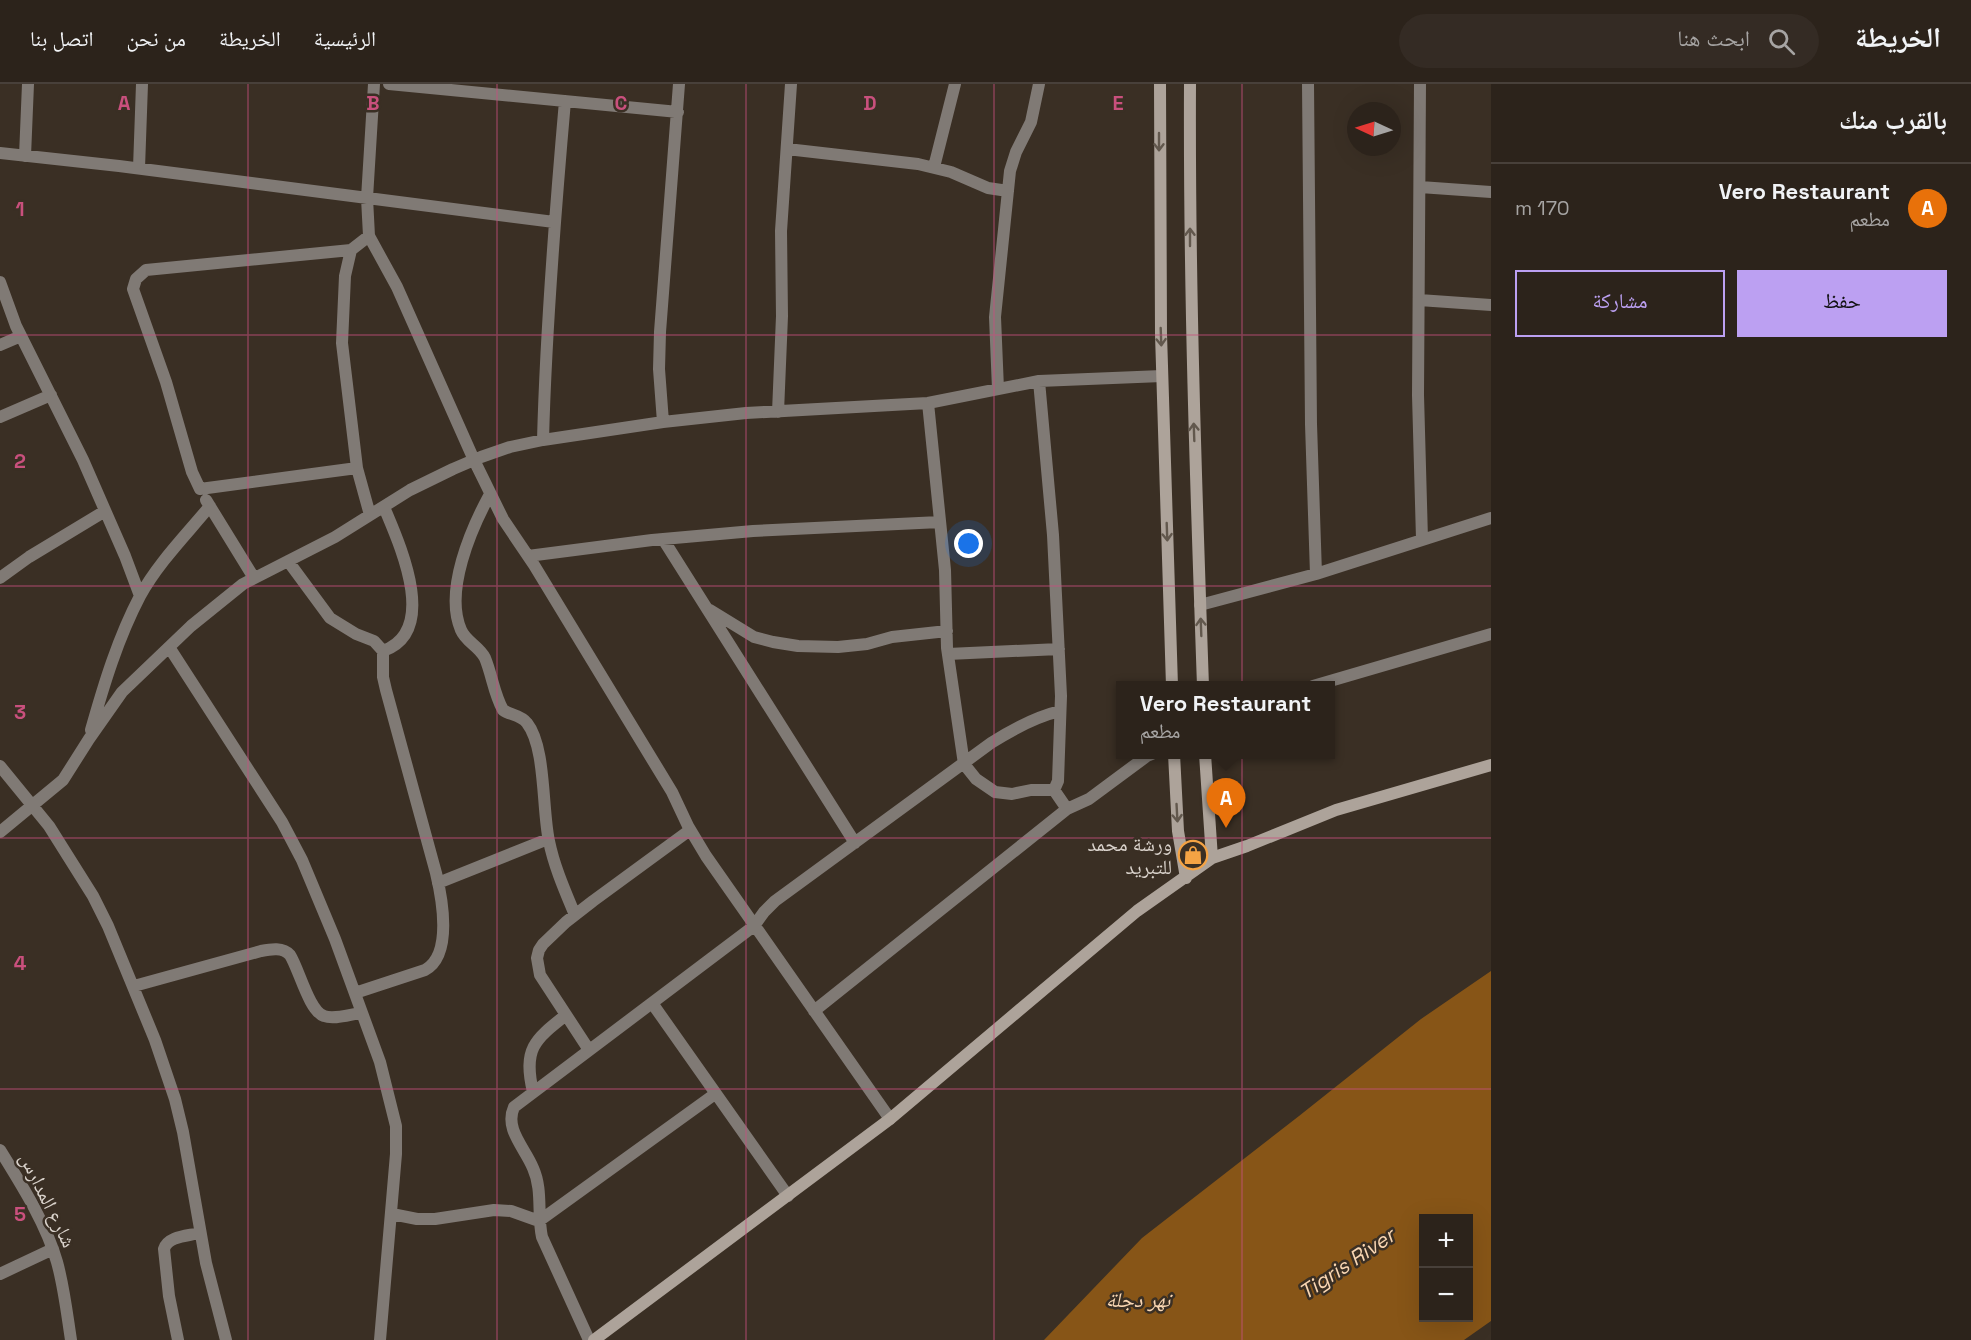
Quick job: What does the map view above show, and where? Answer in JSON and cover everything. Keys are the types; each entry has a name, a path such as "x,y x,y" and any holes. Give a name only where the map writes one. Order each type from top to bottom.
{"street":[{"path":"25,156 27,84"},
{"path":"139,168 141,84"},
{"path":"374,84 367,198 369,236 397,287 490,494 503,519 672,792 690,830 706,856 890,1119"},
{"path":"389,84 678,112"},
{"path":"663,422 659,369 660,332 679,84"},
{"path":"778,412 783,316 781,231 792,84"},
{"path":"934,167 955,84"},
{"path":"998,388 995,317 1008,191 1016,152 1031,122 1039,84"},
{"path":"1160,84 1159,250 1172,681"},
{"path":"1190,84 1190,262 1203,681"},
{"path":"1308,84 1311,424 1316,574"},
{"path":"1420,84 1418,412 1422,539"},
{"path":"543,440 546,334 566,101"},
{"path":"787,149 934,167 988,188 1008,191"},
{"path":"0,153 139,168 554,222"},
{"path":"1420,187 1491,192"},
{"path":"254,578 192,472 159,361 133,293 136,279 146,270 351,250 369,236"},
{"path":"351,250 345,276 342,344 357,468 370,515"},
{"path":"0,282 21,336 82,460 125,556 140,596"},
{"path":"1419,300 1491,305"},
{"path":"0,345 21,336"},
{"path":"0,832 63,780 88,739 122,692 225,598 243,584 335,537 410,490 474,460 510,447 543,440 663,422 746,413 928,403 1039,381 1162,376"},
{"path":"1039,381 1053,535 1059,650 1058,781 1054,790"},
{"path":"0,417 51,395"},
{"path":"928,403 945,570 948,654 963,764 976,779 995,792 1012,794 1031,790 1054,790"},
{"path":"200,489 357,468"},
{"path":"490,494 479,514 465,553 457,588 458,620 463,634 480,650 486,661 503,710 524,719 531,729 538,752 548,839 575,915"},
{"path":"88,739 111,665 140,596 156,572 210,506"},
{"path":"383,651 394,648 403,637 411,615 411,588 407,565 384,507"},
{"path":"0,578 29,557 105,511"},
{"path":"1200,605 1316,574 1491,518"},
{"path":"528,556 663,539 806,528 940,522"},
{"path":"663,539 855,843"},
{"path":"288,561 330,618 356,634 374,641 383,651 382,666 386,690 442,900 441,948 437,959 425,970 355,993"},
{"path":"707,609 754,637 798,646 848,646 867,644 892,637 947,631"},
{"path":"1330,681 1491,634"},
{"path":"169,647 282,822 302,860 380,1062 396,1126 396,1164 380,1340"},
{"path":"948,654 1059,650"},
{"path":"589,1340 546,1249 539,1221 539,1190 536,1177 511,1124 514,1107 754,927 775,901 1007,732 1060,711"},
{"path":"814,1011 1067,809 1089,799 1145,759"},
{"path":"1174,759 1178,831 1186,878"},
{"path":"1205,759 1212,858"},
{"path":"594,1340 890,1119 1137,911 1212,858 1336,810 1491,765"},
{"path":"0,766 49,826 93,896 155,1040 175,1098 183,1132 199,1233 226,1340"},
{"path":"1054,790 1067,809"},
{"path":"590,1050 540,975 537,958 539,950 575,915 690,830"},
{"path":"438,883 548,839"},
{"path":"134,987 261,951 278,949 287,951 290,955 313,1006 320,1014 329,1017 362,1013"},
{"path":"652,1003 788,1196"},
{"path":"533,1092 529,1065 532,1049 541,1035 566,1015"},
{"path":"539,1221 715,1094"},
{"name":"شارع المدارس","path":"0,1150 22,1187 52,1249 64,1296 71,1340"},
{"path":"392,1214 417,1219 435,1219 494,1210 511,1211 539,1221"},
{"path":"178,1340 167,1280 165,1245 171,1240 199,1233"},
{"path":"0,1274 52,1249"}],"water":[{"path":"1491,971 1491,1321 1464,1340 1044,1340 1142,1238 1421,1019"}],"place":[{"name":"Vero Restaurant","path":"1226,828"},
{"name":"ورشة محمد للتبريد","path":"1193,855"}],"water label":[{"name":"Tigris River","path":"1347,1264"},
{"name":"نهر دجلة","path":"1138,1300"}]}
